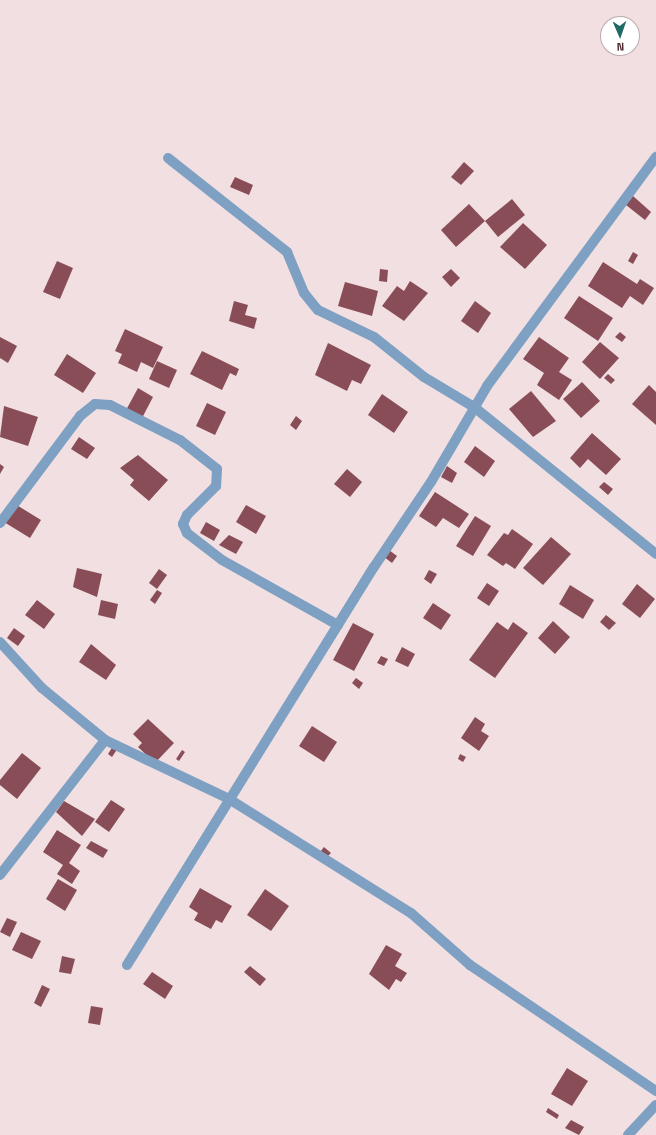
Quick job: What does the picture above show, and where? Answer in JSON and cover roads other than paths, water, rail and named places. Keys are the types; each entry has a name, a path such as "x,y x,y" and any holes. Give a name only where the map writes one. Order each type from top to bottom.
{"street":[{"path":"127,965 338,625 431,482 474,408 508,354 656,157"},
{"path":"168,158 287,252 304,293 318,310 374,336 424,377 474,408 656,554"},
{"path":"0,523 80,416 95,404 110,405 180,440 217,469 216,486 187,514 183,524 187,533 222,560 338,625"},
{"path":"0,642 42,688 105,740 229,800 410,913 470,965 656,1092"},
{"path":"0,875 105,740"},
{"path":"628,1135 656,1105"}]}
